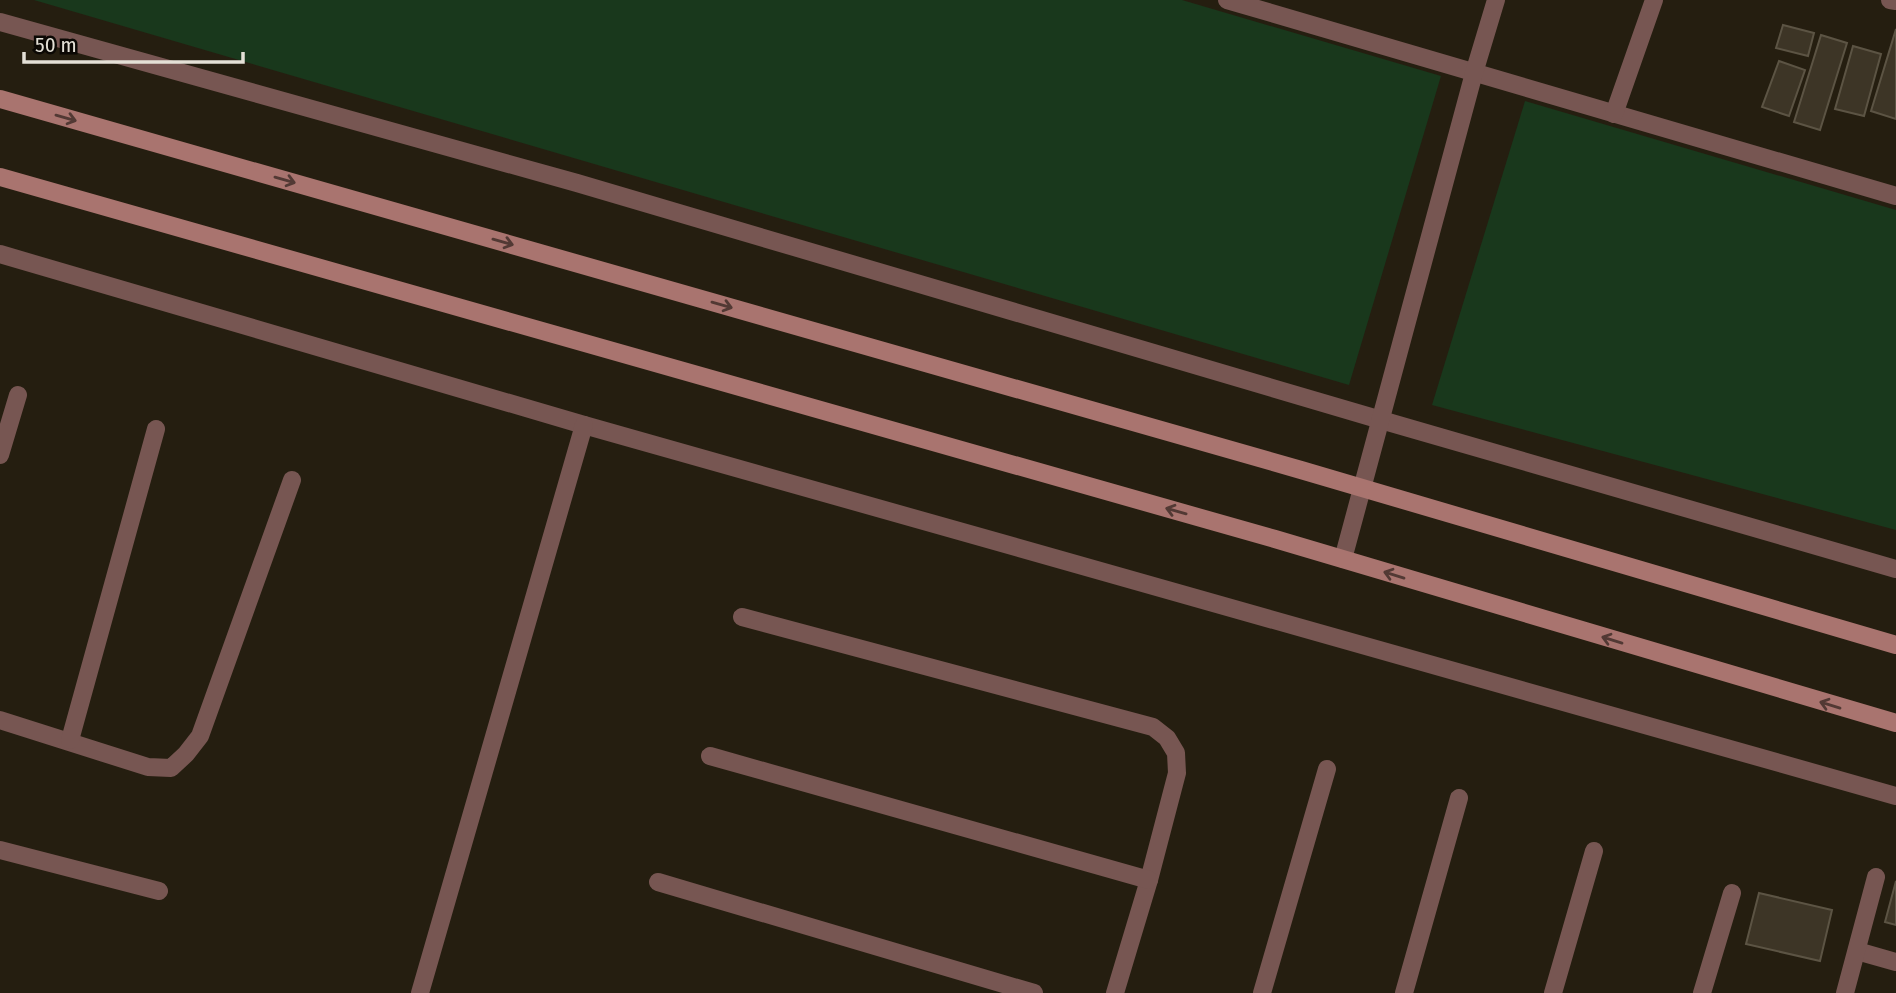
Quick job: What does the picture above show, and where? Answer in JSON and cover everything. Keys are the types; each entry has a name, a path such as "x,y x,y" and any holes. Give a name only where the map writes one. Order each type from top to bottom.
{"street":[{"path":"1227,0 1896,196"},
{"path":"1343,559 1496,0"},
{"path":"1614,114 1654,0"},
{"path":"1890,0 1896,1"},
{"path":"0,22 578,183 1896,569"},
{"path":"0,99 1363,488 1896,645"},
{"path":"0,177 1343,559 1896,723"},
{"path":"0,254 584,425 1896,796"},
{"path":"0,455 18,395"},
{"path":"422,992 584,425"},
{"path":"70,740 156,429"},
{"path":"0,720 148,766 171,768 200,736 292,480"},
{"path":"742,617 1153,727 1167,738 1176,753 1177,773 1115,993"},
{"path":"710,756 1149,880"},
{"path":"1262,993 1327,769"},
{"path":"1404,993 1459,798"},
{"path":"0,850 159,891"},
{"path":"1553,993 1594,851"},
{"path":"1845,993 1876,877"},
{"path":"658,882 1034,993"},
{"path":"1702,993 1731,893"},
{"path":"1857,951 1896,962"}],"green space":[{"path":"34,0 1182,0 1441,76 1349,385"},
{"path":"1525,101 1896,210 1896,530 1432,405"}],"building":[{"path":"1783,25 1814,33 1808,56 1776,48"},
{"path":"1896,29 1896,119 1871,111"},
{"path":"1821,35 1847,43 1820,130 1794,122"},
{"path":"1853,46 1881,54 1864,116 1835,109"},
{"path":"1779,61 1805,70 1789,116 1762,107"},
{"path":"1896,881 1896,925 1885,922"},
{"path":"1759,893 1832,910 1820,961 1746,944"}]}
